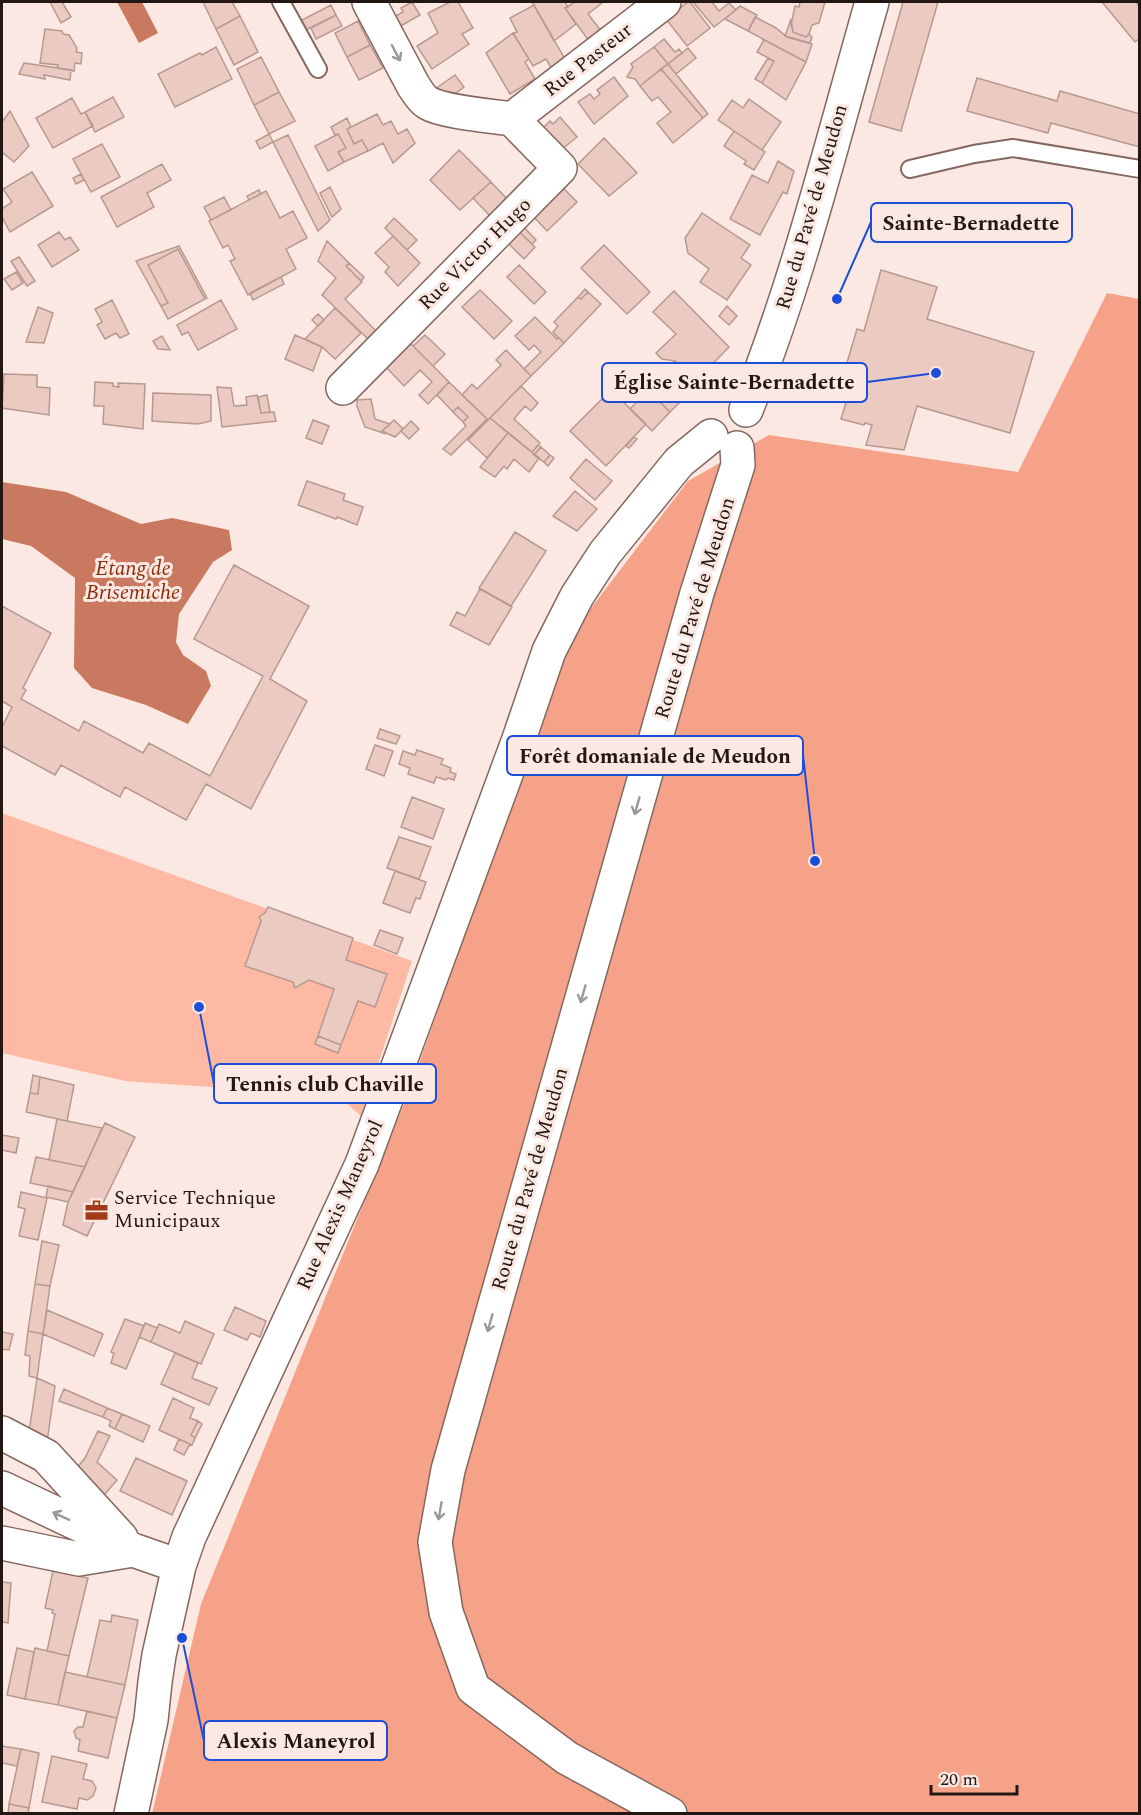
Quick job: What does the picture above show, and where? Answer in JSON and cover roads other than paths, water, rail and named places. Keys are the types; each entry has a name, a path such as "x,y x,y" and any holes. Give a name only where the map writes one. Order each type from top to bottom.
{"street":[{"path":"369,2 413,85 427,103 448,109 512,119"},
{"name":"Rue Pasteur","path":"512,119 664,2"},
{"name":"Rue du Pavé de Meudon","path":"746,410 761,374 792,281 872,2"},
{"name":"Rue Victor Hugo","path":"343,388 560,168 512,119"},
{"name":"Route du Pavé de Meudon","path":"670,1814 567,1758 473,1688 446,1612 435,1542 448,1470 697,593 738,465 724,442 709,429 710,421 718,408 725,405 733,404 746,410"},
{"name":"Rue Alexis Maneyrol","path":"131,1814 151,1720 159,1655 179,1566 189,1537 362,1164 515,750 549,651 577,596 605,553 679,462 724,442"},
{"path":"2,1433 46,1456 132,1550"},
{"path":"2,1488 132,1550 179,1566"},
{"path":"2,1544 79,1559 132,1550"}],"lane":[{"path":"280,2 318,69"},
{"path":"910,169 1012,148 1140,169"}],"water":[{"path":"117,2 142,2 158,33 139,43"},
{"name":"Étang de Brisemiche","path":"2,482 66,492 141,524 172,518 229,530 232,550 213,562 179,614 176,642 183,655 206,671 211,686 188,724 146,705 92,688 74,668 75,578 31,546 2,539"}],"place":[{"name":"Sainte-Bernadette","path":"837,299"},
{"name":"Église Sainte-Bernadette","path":"936,373"},
{"name":"Forêt domaniale de Meudon","path":"815,861"},
{"name":"Tennis club Chaville","path":"199,1007"},
{"name":"Service Technique Municipaux","path":"96,1210"},
{"name":"Alexis Maneyrol","path":"182,1638"}]}
